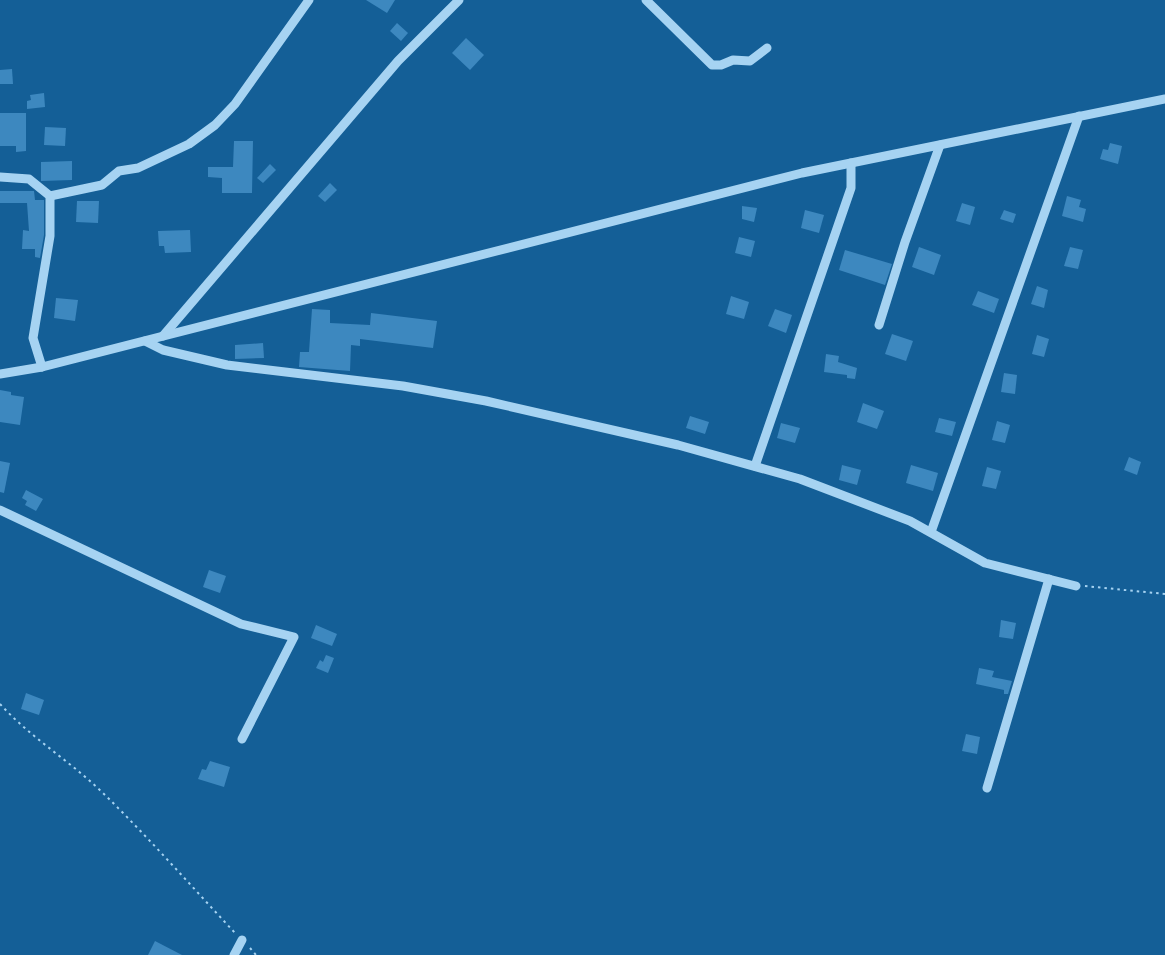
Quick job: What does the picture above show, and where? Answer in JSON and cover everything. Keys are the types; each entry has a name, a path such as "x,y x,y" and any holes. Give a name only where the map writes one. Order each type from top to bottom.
{"street":[{"path":"50,196 102,185 119,171 138,168 189,144 215,125 235,104 309,0"},
{"path":"163,336 398,61 459,0"},
{"path":"646,0 712,65 721,65 733,60 750,61 767,48"},
{"path":"0,374 42,367 793,176 1165,98"},
{"path":"931,532 1078,116"},
{"path":"879,325 905,242 940,145"},
{"path":"755,466 851,188 851,163"},
{"path":"0,177 30,179 50,196 50,236 33,338 42,367"},
{"path":"145,340 163,350 227,365 403,386 486,401 678,445 800,479 910,521 985,563 1076,586"},
{"path":"0,510 241,624 294,637 242,739"},
{"path":"987,788 1049,579"},
{"path":"234,955 242,940"}],"path":[{"path":"1076,586 1165,594"},
{"path":"0,704 18,724 62,756 102,792 256,955"}],"building":[{"path":"366,0 395,0 387,13"},
{"path":"397,23 408,33 401,41 390,31"},
{"path":"466,38 484,55 470,70 452,53"},
{"path":"12,69 13,84 0,84 0,70"},
{"path":"44,93 45,107 27,109 27,101 31,100 30,95"},
{"path":"0,113 26,113 26,151 16,152 16,146 0,146"},
{"path":"45,127 66,128 65,146 44,145"},
{"path":"234,141 253,141 252,193 222,193 222,178 208,177 208,167 233,167"},
{"path":"1110,143 1122,146 1118,164 1100,159 1103,149 1108,150"},
{"path":"72,161 72,180 41,181 41,162"},
{"path":"270,164 276,170 263,183 257,178"},
{"path":"330,183 337,190 325,202 318,196"},
{"path":"0,191 34,191 35,200 44,200 44,235 40,258 35,257 35,249 22,249 23,230 29,231 27,203 0,203"},
{"path":"1067,196 1081,200 1079,207 1086,209 1083,222 1062,216"},
{"path":"77,201 99,201 98,223 76,222"},
{"path":"962,203 975,207 970,225 956,221"},
{"path":"742,206 757,208 754,222 742,219"},
{"path":"805,210 824,215 819,233 801,228"},
{"path":"1004,210 1016,214 1013,223 1000,219"},
{"path":"190,230 191,252 165,253 164,246 159,246 158,231"},
{"path":"739,237 755,241 751,257 735,253"},
{"path":"919,247 941,255 934,275 912,267"},
{"path":"1070,247 1083,250 1078,269 1064,266"},
{"path":"845,250 892,264 885,285 839,270"},
{"path":"1037,286 1048,290 1044,308 1031,304"},
{"path":"978,291 999,299 994,313 972,305"},
{"path":"731,296 749,302 744,319 726,314"},
{"path":"56,298 78,300 75,321 54,318"},
{"path":"312,309 330,310 330,323 370,325 371,313 437,321 433,348 360,339 360,346 351,345 350,371 299,367 300,352 309,352"},
{"path":"775,309 792,315 786,333 768,326"},
{"path":"892,334 913,341 906,361 885,354"},
{"path":"1037,335 1049,339 1044,357 1032,354"},
{"path":"263,343 264,358 235,359 235,345"},
{"path":"826,354 839,356 838,362 857,368 855,379 847,378 847,375 824,372"},
{"path":"1004,373 1017,375 1015,394 1001,392"},
{"path":"0,390 11,392 11,395 24,397 20,425 0,422"},
{"path":"863,403 884,411 877,429 857,422"},
{"path":"690,416 709,422 705,434 686,428"},
{"path":"939,418 956,422 952,436 935,432"},
{"path":"997,421 1010,425 1005,443 992,440"},
{"path":"781,423 800,428 795,443 777,438"},
{"path":"1129,457 1141,462 1137,475 1124,470"},
{"path":"0,461 10,463 4,493 0,492"},
{"path":"842,465 861,470 857,485 839,480"},
{"path":"911,465 938,473 933,491 906,483"},
{"path":"987,467 1001,471 996,489 982,486"},
{"path":"26,490 43,499 36,511 25,505 27,501 22,498"},
{"path":"209,570 226,576 220,593 203,587"},
{"path":"1001,620 1016,623 1013,639 999,637"},
{"path":"316,625 337,634 332,646 311,638"},
{"path":"326,655 334,658 328,673 316,668 320,660 323,662"},
{"path":"979,668 994,671 992,677 1012,681 1008,694 1004,694 1004,690 976,684"},
{"path":"26,693 44,700 39,715 21,709"},
{"path":"966,734 980,737 977,754 962,751"},
{"path":"210,761 230,767 224,787 198,779 202,769 206,770"},
{"path":"155,941 182,955 148,955"}]}
